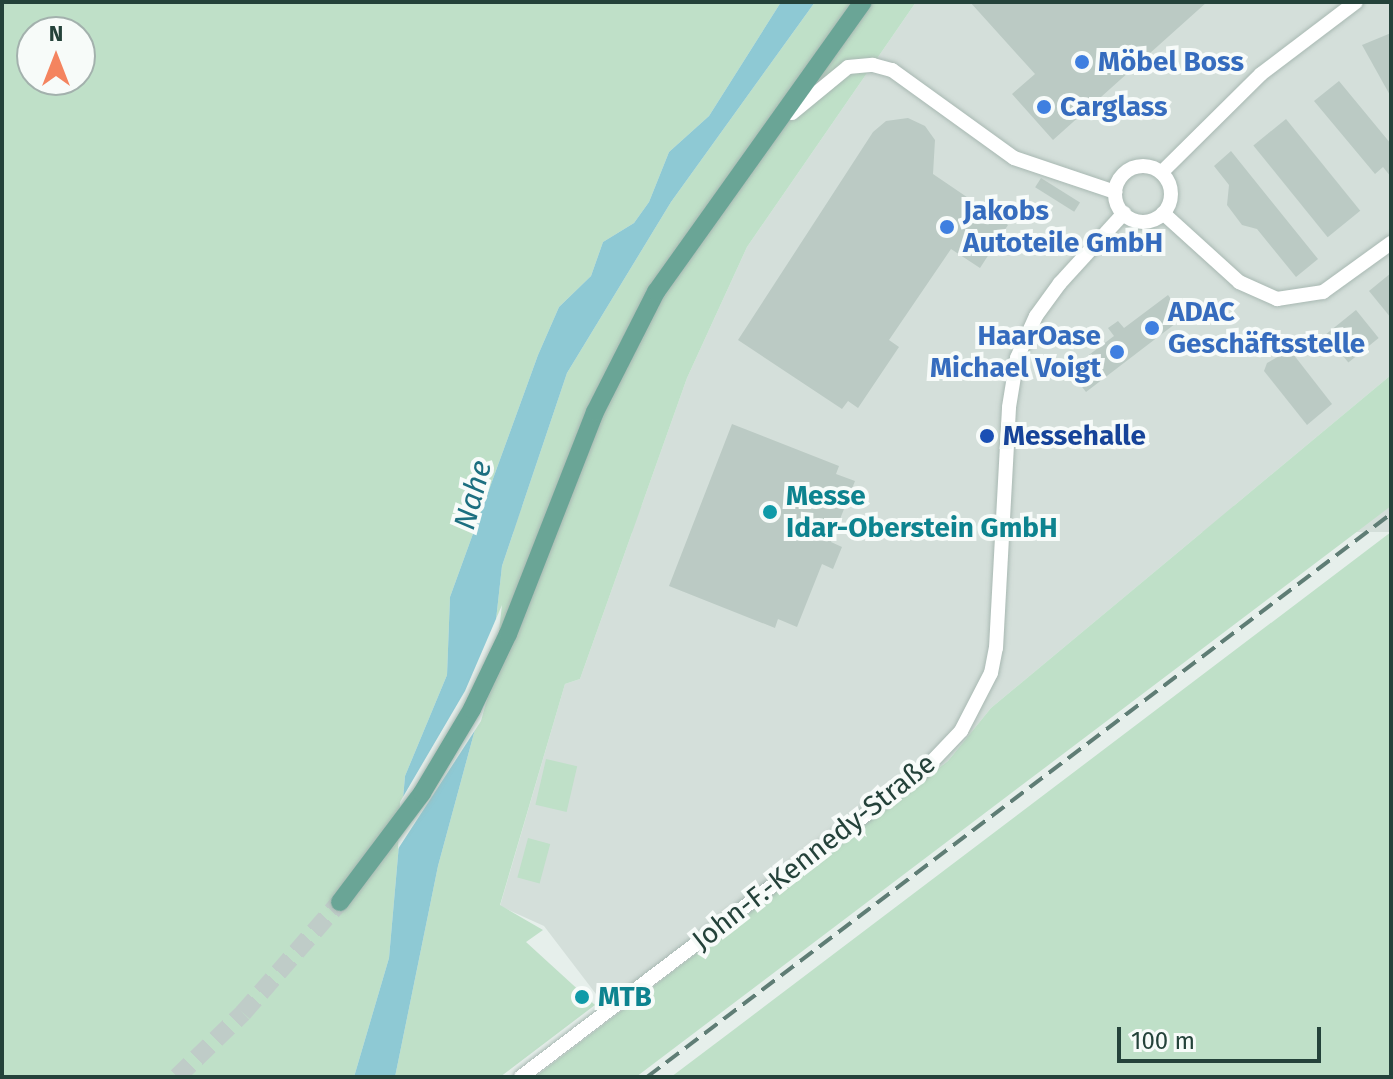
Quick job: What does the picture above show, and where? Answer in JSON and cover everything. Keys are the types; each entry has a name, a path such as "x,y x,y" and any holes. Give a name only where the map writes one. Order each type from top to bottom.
{"main road":[{"path":"340,902 378,856 472,709 533,571 623,352 656,292 863,2"}],"street":[{"path":"1162,172 1261,74 1356,2"},
{"path":"756,149 824,83 848,67 873,65 892,70 1014,158 1115,192 1124,213 1143,221 1163,213 1171,192 1162,172"},
{"path":"1115,192 1127,171 1138,166 1162,172"},
{"name":"John-F.-Kennedy-Straße","path":"521,1077 922,772 961,731 991,673 996,648 1009,407 1017,358 1036,316 1060,283 1124,213"},
{"path":"1163,213 1239,282 1277,299 1323,292 1391,243"}],"shaded area":[{"path":"916,2 1391,2 1391,375 991,708 948,761 612,1015 544,926 500,906 565,684 580,679 687,378 747,247"},
{"path":"444,506 1391,506 1391,532 444,532"}],"green space":[{"path":"2,2 781,2 709,116 669,152 649,202 634,223 603,242 591,276 559,307 538,355 450,597 447,675 405,776 389,958 354,1077 2,1077"},
{"path":"815,2 916,2 747,247 687,378 580,679 565,684 500,905 543,930 526,942 595,1005 500,1077 395,1077 438,866 490,674 502,566 567,373 671,202"},
{"path":"1391,375 1391,506 636,1077 535,1077 948,761 991,708"},
{"path":"1391,532 1391,1077 671,1077 736,1028"},
{"path":"546,759 577,766 567,812 535,805"},
{"path":"528,838 550,844 540,884 517,878"}],"water":[{"path":"781,2 815,2 671,202 567,373 502,566 490,674 438,866 395,1077 354,1077 389,958 405,776 447,675 450,597 538,355 559,307 591,276 603,242 634,223 649,202 669,152 709,116"}],"pier":[{"path":"502,605 494,674 481,721 398,849 400,802 465,691"}],"building":[{"name":"Möbel Boss","path":"970,2 1207,2 1053,140 1012,94 1035,74"},
{"path":"1391,33 1391,97 1362,45"},
{"path":"1339,81 1391,144 1391,177 1383,167 1375,174 1314,101"},
{"path":"908,118 925,126 935,140 933,174 1008,225 980,268 951,249 889,340 899,347 858,408 848,401 842,409 738,340 873,132 886,121"},
{"path":"1286,119 1360,211 1328,237 1253,145"},
{"path":"1231,151 1318,259 1296,277 1257,229 1242,225 1227,205 1229,185 1214,166"},
{"path":"1041,178 1080,202 1074,212 1035,187"},
{"path":"1391,273 1391,318 1369,291"},
{"path":"1168,295 1184,317 1086,392 1069,370 1114,336 1108,328 1118,321 1124,328"},
{"path":"1356,310 1379,338 1348,363 1326,335"},
{"path":"1290,350 1332,404 1307,425 1264,371 1267,363"},
{"name":"Messe Idar-Oberstein GmbH","path":"732,424 839,466 836,474 855,481 831,542 842,547 833,569 822,564 797,627 778,619 775,628 669,586"}],"tunnel":[{"path":"177,1077 243,1013 340,902"}],"railway":[{"path":"647,1077 1391,514"}],"place":[{"name":"Möbel Boss","path":"1082,62"},
{"name":"Carglass","path":"1044,107"},
{"name":"Jakobs Autoteile GmbH","path":"947,227"},
{"name":"ADAC Geschäftsstelle","path":"1152,328"},
{"name":"HaarOase Michael Voigt","path":"1117,352"},
{"name":"Messehalle","path":"987,436"},
{"name":"Messe Idar-Oberstein GmbH","path":"770,512"},
{"name":"MTB","path":"582,997"}],"water label":[{"name":"Nahe","path":"473,495"}]}
